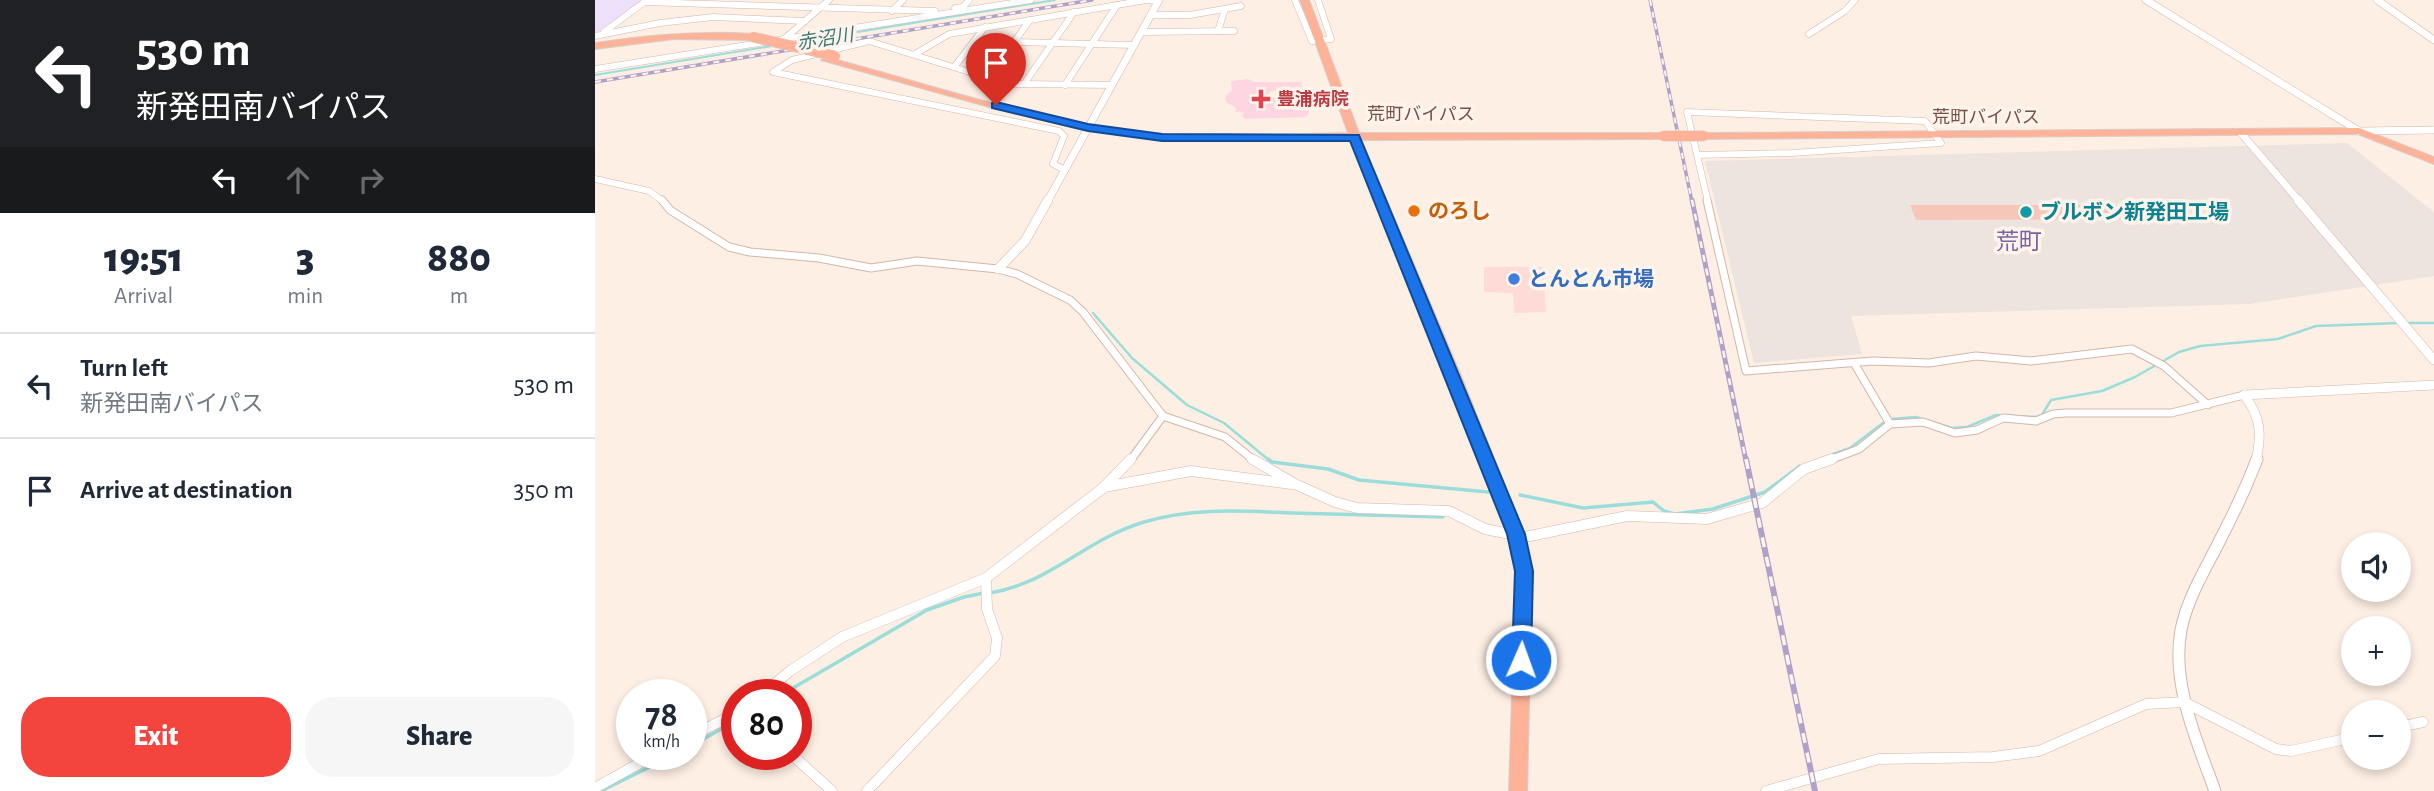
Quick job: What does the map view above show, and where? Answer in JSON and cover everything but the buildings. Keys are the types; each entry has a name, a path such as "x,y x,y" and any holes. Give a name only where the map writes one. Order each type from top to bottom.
{"highway":[{"path":"1304,0 1354,134 1516,534 1524,571 1518,791"},
{"name":"荒町バイパス","path":"595,49 680,41 748,39 1090,124 1184,139 1354,134 1614,137 2359,131"},
{"path":"2359,131 2434,161"}],"street":[{"path":"736,5 743,0"},
{"path":"782,40 828,0"},
{"path":"892,11 903,0"},
{"path":"599,35 646,1 927,12 964,7 969,0"},
{"path":"595,69 1031,0"},
{"path":"915,54 949,33 1158,0"},
{"path":"998,269 1025,242 1158,0"},
{"path":"1294,0 1312,41 1321,43 1331,39 1318,0"},
{"path":"1809,34 1845,11 1854,0"},
{"path":"2146,0 2359,131 2434,130"},
{"path":"2377,0 2434,40"},
{"path":"1065,85 1117,5"},
{"path":"1151,15 1190,15 1241,6"},
{"path":"1219,32 1225,9"},
{"path":"1024,84 1075,12"},
{"path":"599,35 660,23 713,17 805,21"},
{"path":"988,78 1030,20"},
{"path":"955,66 985,27"},
{"path":"1141,32 1234,31"},
{"path":"1065,170 1053,164 1064,136 1059,131 773,72 792,60 869,41 1008,84 1111,85"},
{"path":"1013,43 1133,45"},
{"path":"1697,155 1792,153 1941,143 1925,121 1687,112 1746,371 1854,363 1929,363 1976,356 2031,361 2132,349 2164,366 2208,405"},
{"path":"2241,133 2434,359"},
{"path":"595,179 649,191 661,199 670,210 729,247 750,252 820,258 871,268 917,261 998,269 1017,274 1070,300 1083,312 1132,372 1163,416 1225,437 1244,454 1295,484 1335,502 1357,508 1449,511 1485,529 1525,537 1627,516 1707,519 1756,505 1804,469 1859,449 1890,424 1923,422 1955,432 1977,430 2003,418 2036,421 2053,414 2171,413 2244,395 2434,385"},
{"path":"1854,363 1890,424"},
{"path":"2215,791 2184,702 2178,665 2181,626 2202,575 2233,517 2260,445 2258,414 2244,395"},
{"path":"780,679 842,637 986,578 1103,488 1129,462 1163,416"},
{"path":"1103,488 1191,471 1295,484"},
{"path":"867,791 995,656 999,643 997,630 987,612 986,578"},
{"path":"1766,791 1879,759 1993,757 2039,751 2146,704 2184,702 2276,749 2291,751 2341,740"},
{"path":"2411,724 2423,722"},
{"path":"595,788 627,770"},
{"path":"809,770 832,791"}],"shaded area":[{"path":"595,0 643,0 595,34"},
{"name":"豊浦病院","path":"1248,79 1254,82 1302,82 1301,91 1270,91 1267,98 1297,98 1293,110 1309,109 1309,113 1306,117 1245,119 1242,116 1244,112 1235,112 1236,108 1226,102 1225,97 1232,90 1231,81"},
{"path":"2347,143 2434,212 2434,276 2249,304 1851,316 1862,354 1754,363 1705,161"},
{"name":"とんとん市場","path":"1484,267 1543,267 1546,312 1514,313 1513,293 1484,292"}],"waterway":[{"name":"赤沼川","path":"796,42 1055,0"},
{"name":"赤沼川","path":"595,75 772,46"},
{"path":"1093,313 1132,358 1187,405 1224,423 1270,461"},
{"path":"1892,419 1916,417 1952,428 1967,427 1996,415 2036,417 2042,415 2051,400 2102,391 2135,377 2179,352 2200,346 2278,339 2316,326 2399,323"},
{"path":"2406,323 2434,323"},
{"path":"1833,454 1850,448 1883,423"},
{"path":"1268,459 1272,462 1328,469 1359,480 1488,492"},
{"path":"1520,495 1583,508 1653,502 1664,511 1675,514 1713,509 1765,492 1800,466"},
{"path":"990,593 1032,580 1103,539 1163,517 1236,511 1443,517"},
{"path":"808,679 927,610 984,593"},
{"path":"707,737 721,729"},
{"path":"601,791 644,770"}],"railway":[{"path":"595,82 1092,0"},
{"path":"1650,0 1692,202"},
{"path":"1692,200 1746,461"},
{"path":"1746,459 1815,791"}],"place":[{"name":"豊浦病院","path":"1261,99"},
{"name":"のろし","path":"1414,211"},
{"name":"ブルボン新発田工場","path":"2026,212"},
{"name":"とんとん市場","path":"1514,279"}],"district":[{"name":"荒町","path":"2019,241"}],"route":[{"path":"996,105 1088,127 1162,137 1355,138 1409,265 1516,534 1524,571 1521,660"}]}
